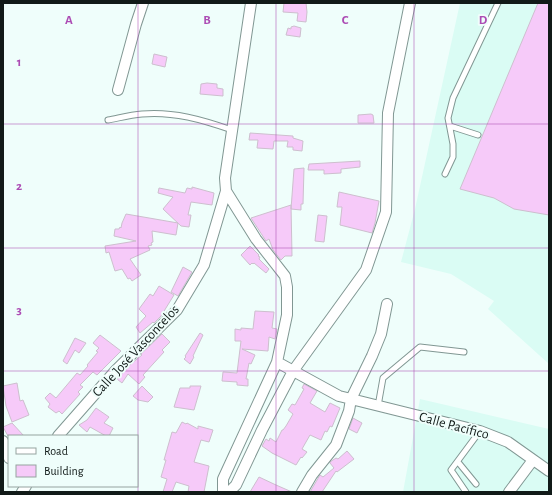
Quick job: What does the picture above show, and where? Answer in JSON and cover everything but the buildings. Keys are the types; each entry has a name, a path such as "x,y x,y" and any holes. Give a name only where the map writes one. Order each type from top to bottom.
{"street":[{"path":"118,90 143,3"},
{"name":"Calle José Vasconcelos","path":"59,435 116,370 177,310 204,266 226,191 225,178 251,3"},
{"path":"228,492 236,485 262,430 293,371 366,270 386,212 388,113 410,3"},
{"path":"223,492 223,479 277,362 287,315 288,293 285,276 256,239 226,191"},
{"path":"302,492 312,475 336,445 349,411 351,399 381,334 387,304"},
{"path":"277,362 293,371"},
{"name":"Calle Pacífico","path":"293,371 339,396 480,431 508,442 549,472"},
{"path":"3,441 8,455"},
{"path":"509,492 534,460"}],"lane":[{"path":"445,174 453,157 453,144 448,118 453,98 498,3"},
{"path":"108,120 142,114 164,114 195,118 232,130"},
{"path":"450,126 478,135"},
{"path":"378,406 383,378 420,347 464,352"},
{"path":"466,492 451,470 480,431"},
{"path":"458,462 476,484"}],"shaded area":[{"path":"460,3 549,3 549,364 488,309 494,301 451,274 401,262 415,209"},
{"path":"420,399 549,429 549,492 403,492"}]}
